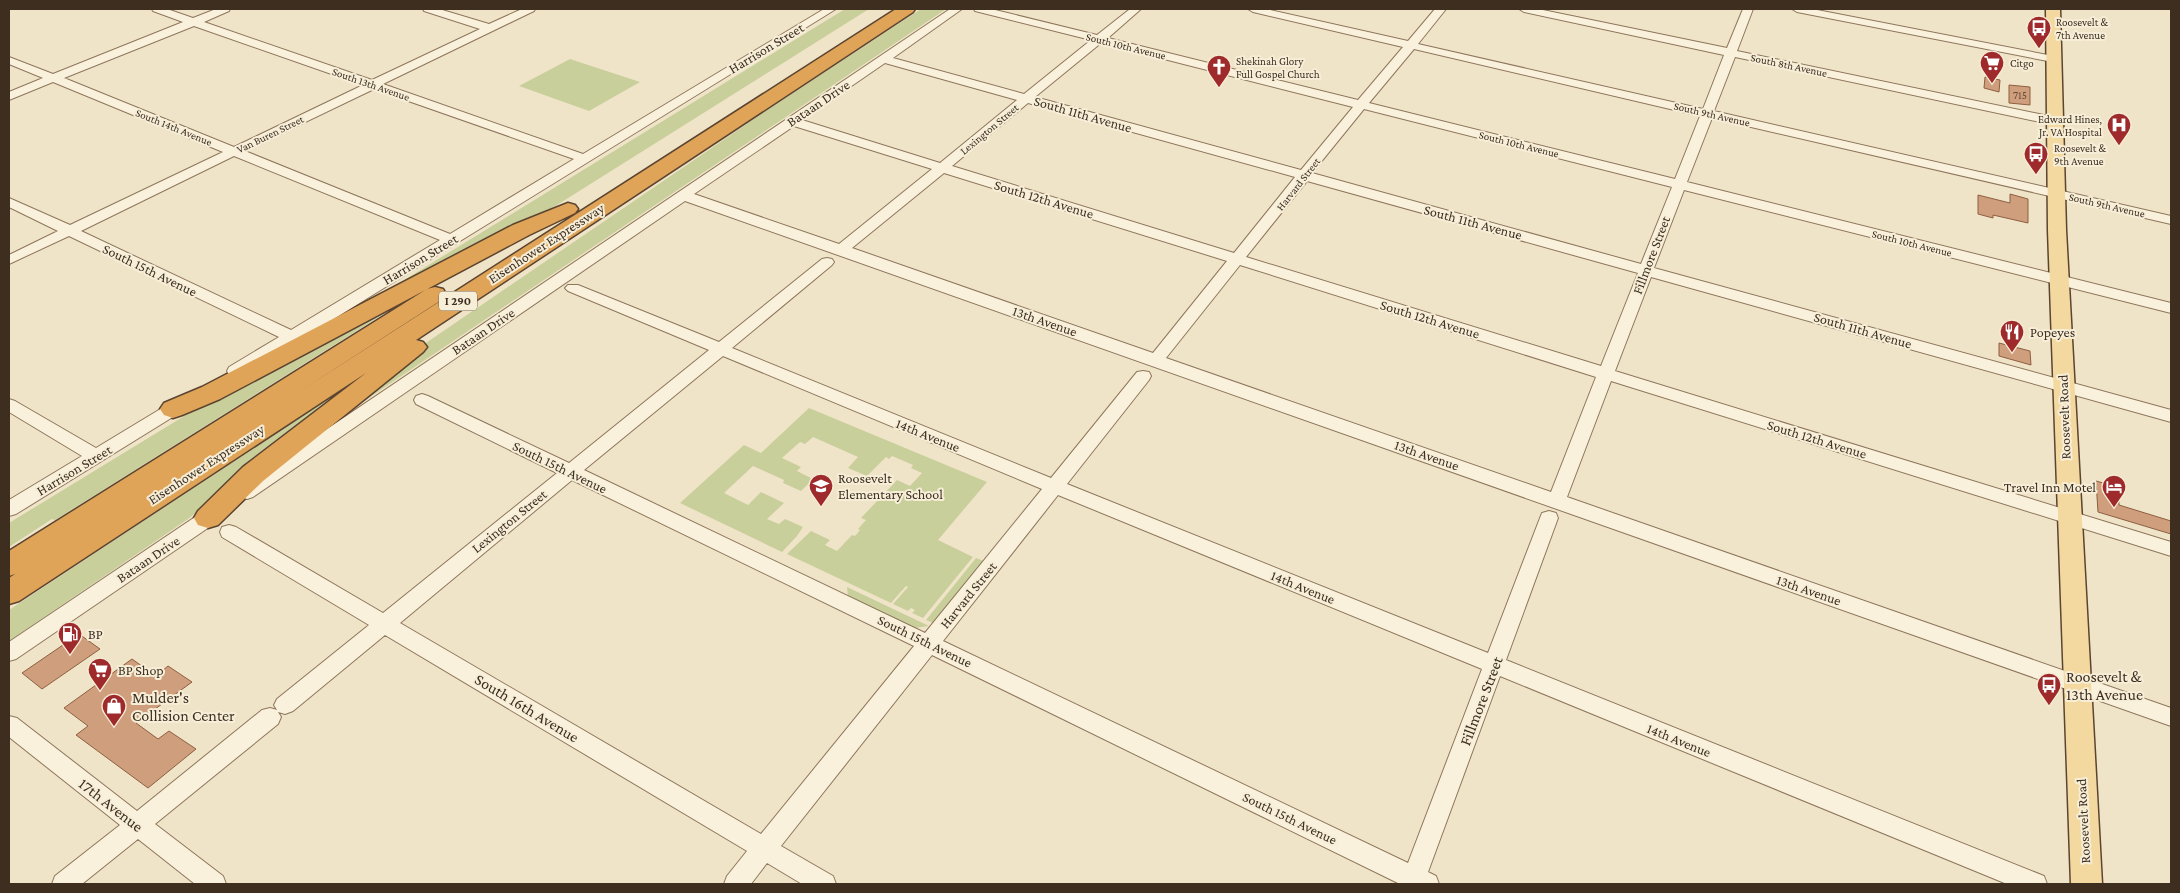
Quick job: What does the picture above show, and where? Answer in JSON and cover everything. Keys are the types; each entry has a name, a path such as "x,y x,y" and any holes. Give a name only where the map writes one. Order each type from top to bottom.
{"highway":[{"name":"Eisenhower Expressway","path":"9,566 883,9"},
{"name":"Eisenhower Expressway","path":"9,593 907,9"},
{"path":"173,409 211,393 512,234 568,209"},
{"path":"208,518 253,474 474,301 498,274"}],"main road":[{"name":"Roosevelt Road","path":"2053,9 2055,193 2086,884"}],"street":[{"name":"South 13th Avenue","path":"156,9 584,159"},
{"path":"9,96 225,9"},
{"path":"428,9 490,28"},
{"name":"Van Buren Street","path":"9,260 530,9"},
{"name":"Harrison Street","path":"9,510 831,9"},
{"name":"Bataan Drive","path":"9,653 957,9"},
{"name":"South 10th Avenue","path":"979,9 2171,308"},
{"name":"Lexington Street","path":"842,249 1136,9"},
{"name":"South 9th Avenue","path":"1253,9 2171,220"},
{"name":"Harvard Street","path":"736,884 1149,368 1441,9"},
{"name":"South 8th Avenue","path":"1524,9 2054,120"},
{"name":"Fillmore Street","path":"1418,882 1494,664 1552,509 1748,9"},
{"path":"1797,9 2053,59"},
{"name":"South 11th Avenue","path":"884,59 2171,416"},
{"name":"South 14th Avenue","path":"9,60 451,240"},
{"name":"South 12th Avenue","path":"792,121 2171,549"},
{"name":"13th Avenue","path":"682,195 842,249 1149,368 1552,509 2171,717"},
{"name":"South 15th Avenue","path":"9,202 292,337"},
{"name":"Lexington Street","path":"64,884 827,262"},
{"name":"14th Avenue","path":"573,288 1054,486 2035,884"},
{"name":"South 15th Avenue","path":"422,400 929,643 1418,882"},
{"path":"9,405 96,456"},
{"name":"South 16th Avenue","path":"229,532 824,884"},
{"name":"17th Avenue","path":"9,725 214,884"}],"green space":[{"path":"845,9 869,9 557,205 496,239 344,317"},
{"path":"921,9 946,9 302,443 420,347 779,102"},
{"path":"570,59 640,82 589,111 519,86"},
{"path":"412,296 9,547 9,523 217,396"},
{"path":"387,360 188,519 9,641 9,610"},
{"path":"809,408 987,482 938,540 973,557 923,618 912,613 915,610 911,608 908,611 893,604 908,587 906,586 891,603 787,554 811,531 830,540 825,545 837,551 852,535 855,536 866,520 861,518 897,480 910,486 922,473 911,468 913,465 892,456 889,459 886,457 867,476 848,468 858,457 813,437 805,444 800,442 782,458 801,467 797,471 813,479 801,491 783,483 784,480 753,466 724,493 748,505 761,492 784,503 767,519 779,524 785,519 803,527 782,552 680,503 744,445 761,453"},
{"path":"976,558 984,561 933,623 926,620"},
{"path":"847,587 929,626 915,628 848,597"}],"building":[{"name":"Citgo","path":"1985,77 2000,80 1999,92 1984,88"},
{"name":"Citgo","path":"2009,85 2030,87 2030,105 2009,103"},
{"path":"2010,194 2028,199 2028,223 1993,215 1993,218 1978,214 1978,195 2010,203"},
{"name":"Popeyes","path":"1999,343 2030,351 2031,365 1999,356"},
{"name":"Travel Inn Motel","path":"2096,481 2118,487 2119,505 2171,521 2171,534 2098,512"},
{"name":"BP","path":"79,634 100,649 42,689 22,673"},
{"name":"Mulder's Collision Center","path":"132,659 156,676 168,666 192,682 136,723 158,739 169,731 196,749 148,788 76,735 88,726 64,708"}],"place":[{"name":"Roosevelt & 7th Avenue","path":"2039,49"},
{"name":"Citgo","path":"1992,84"},
{"name":"Shekinah Glory Full Gospel Church","path":"1219,88"},
{"name":"Edward Hines, Jr. VA Hospital","path":"2119,146"},
{"name":"Roosevelt & 9th Avenue","path":"2036,175"},
{"name":"Popeyes","path":"2012,353"},
{"name":"Roosevelt Elementary School","path":"821,507"},
{"name":"Travel Inn Motel","path":"2114,508"},
{"name":"BP","path":"70,655"},
{"name":"BP Shop","path":"100,691"},
{"name":"Roosevelt & 13th Avenue","path":"2049,706"},
{"name":"Mulder's Collision Center","path":"114,727"}]}
